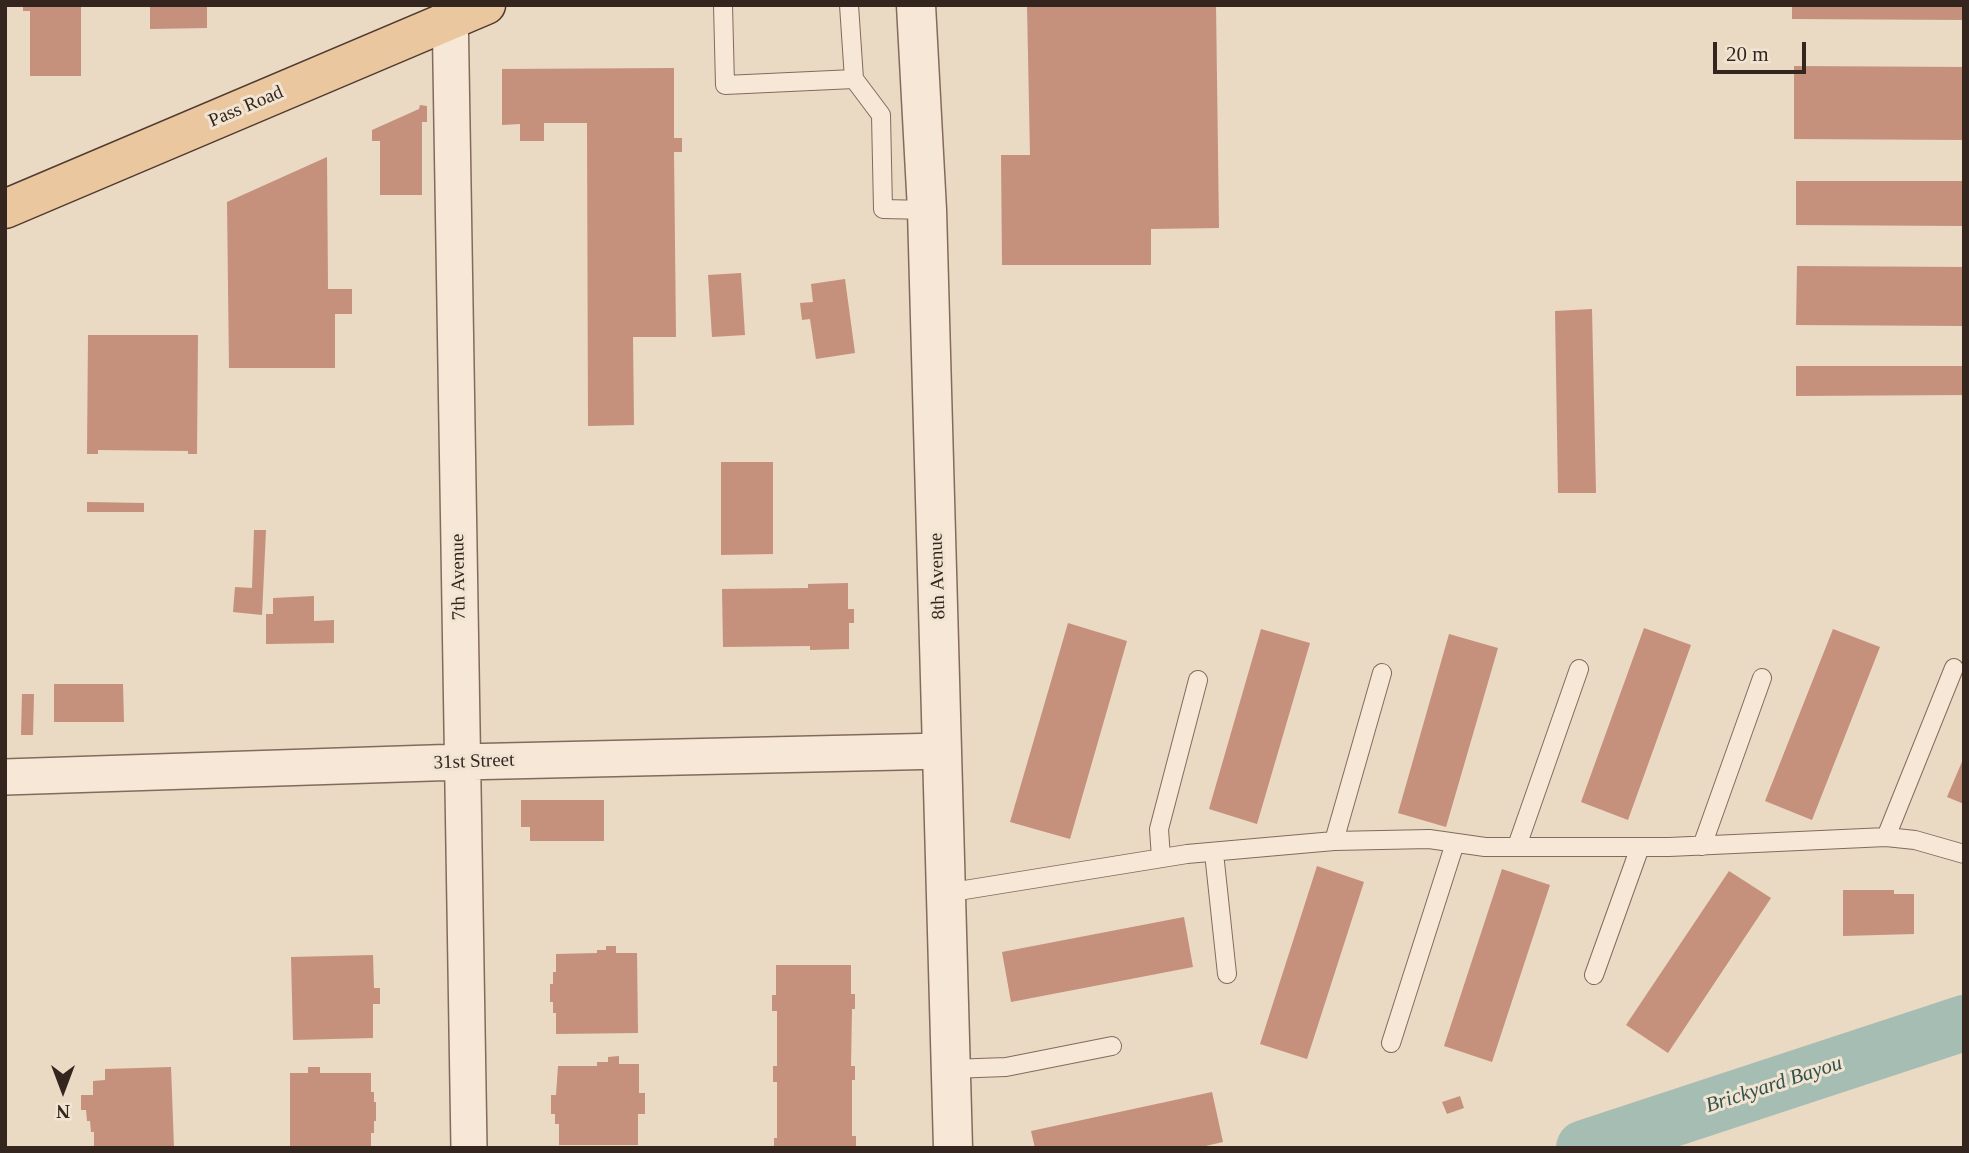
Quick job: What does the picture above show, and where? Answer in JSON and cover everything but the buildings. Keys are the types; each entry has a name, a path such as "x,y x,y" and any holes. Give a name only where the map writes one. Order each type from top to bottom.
{"main road":[{"name":"Pass Road","path":"5,209 450,13 486,5"}],"street":[{"name":"8th Avenue","path":"916,5 927,210 953,1148"},
{"name":"7th Avenue","path":"450,13 469,1148"},
{"name":"31st Street","path":"5,777 461,762 943,751"}],"lane":[{"path":"723,5 725,85 853,79"},
{"path":"849,5 853,79 881,115 884,209 927,210"},
{"path":"1886,837 1954,668"},
{"path":"1517,846 1579,669"},
{"path":"1334,841 1382,673"},
{"path":"1703,846 1762,678"},
{"path":"1161,858 1159,829 1198,680"},
{"path":"946,893 1161,858 1334,841 1429,839 1485,847 1640,847 1886,837 1915,840 1964,854"},
{"path":"1391,1042 1455,843"},
{"path":"1594,975 1640,847"},
{"path":"1214,853 1227,974"},
{"path":"951,1069 1006,1067 1112,1046"}],"waterway":[{"name":"Brickyard Bayou","path":"1584,1148 1964,1023"}]}
